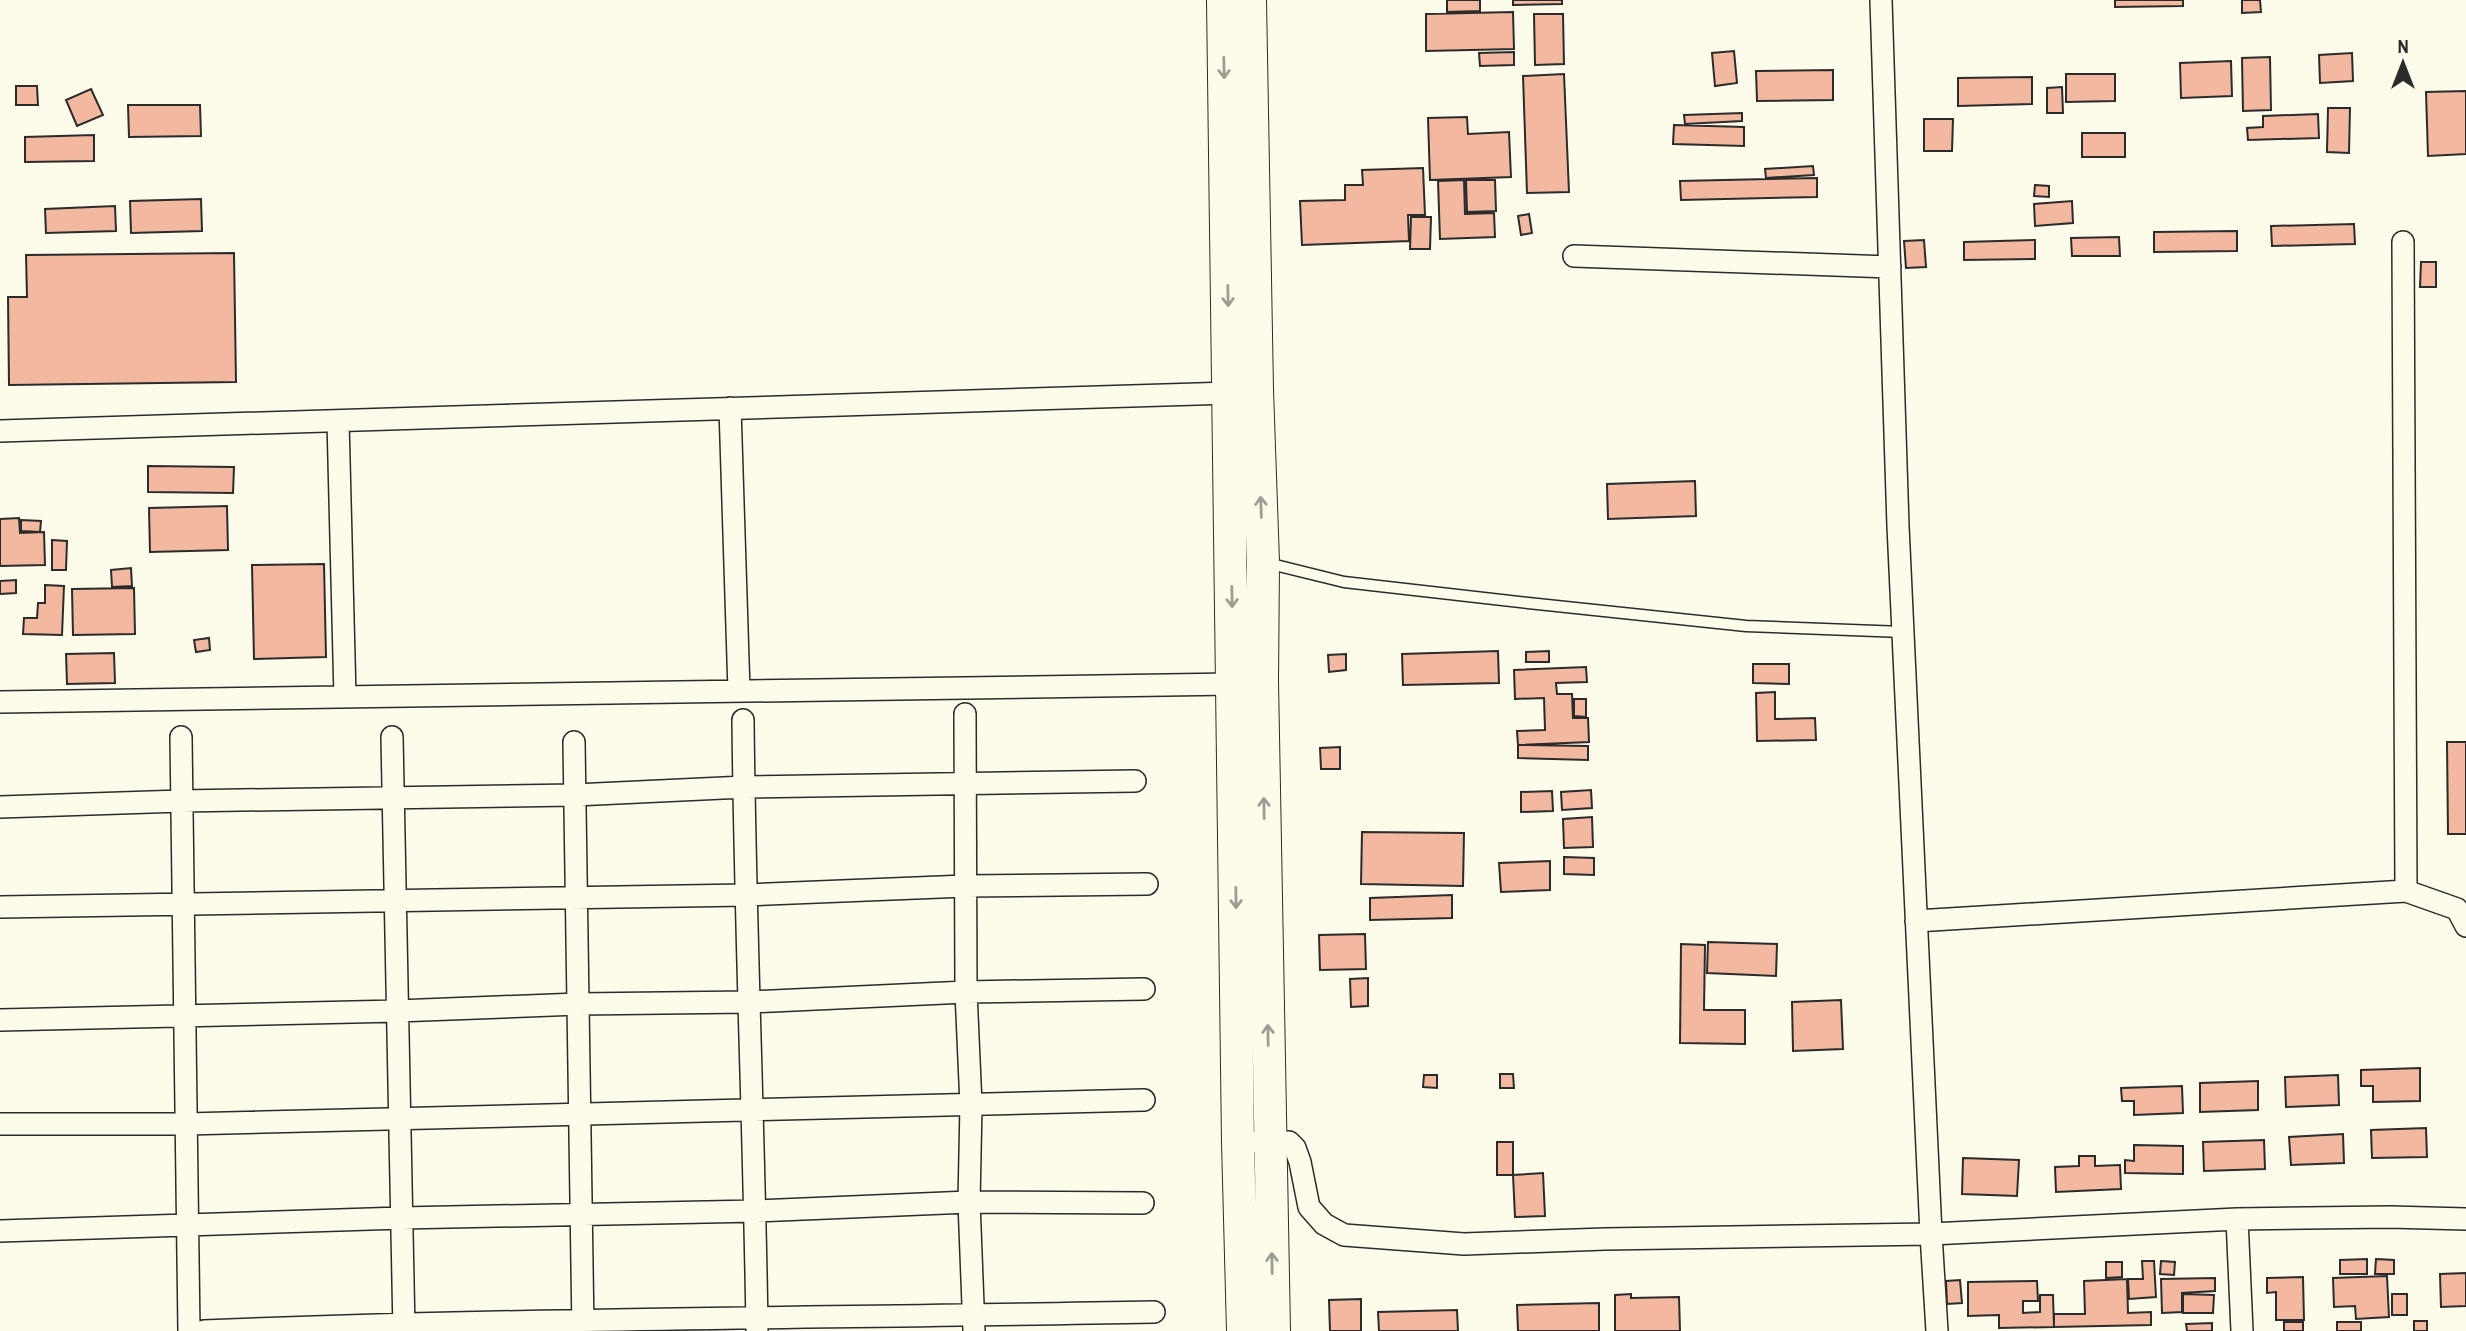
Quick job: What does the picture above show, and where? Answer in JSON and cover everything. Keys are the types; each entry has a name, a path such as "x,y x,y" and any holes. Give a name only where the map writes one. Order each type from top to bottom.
{"main road":[{"path":"1223,0 1238,1143 1243,1331"},
{"path":"1250,0 1256,377 1263,562 1262,681 1274,1331"}],"street":[{"path":"1881,0 1903,632 1937,1331"},
{"path":"2403,242 2406,891"},
{"path":"1574,256 1890,267"},
{"path":"0,431 1230,393"},
{"path":"730,408 739,691"},
{"path":"338,421 345,697"},
{"path":"0,702 1233,684"},
{"path":"965,714 966,992 971,1105 969,1202 974,1323"},
{"path":"743,720 757,1324"},
{"path":"181,737 189,1331"},
{"path":"392,737 404,1327"},
{"path":"574,742 583,1327"},
{"path":"0,807 181,801 575,795 744,787 1135,781"},
{"path":"0,907 746,895 965,886 1147,884"},
{"path":"1916,921 2406,891 2456,909 2466,926"},
{"path":"0,1020 578,1004 749,1002 966,992 1144,989"},
{"path":"0,1124 186,1124 1144,1100"},
{"path":"1238,1143 1289,1142 1295,1149 1309,1207 1324,1224 1343,1235 1464,1244 1931,1234 2237,1219 2390,1217 2466,1220"},
{"path":"0,1231 756,1211 969,1202 1143,1203"},
{"path":"2237,1219 2242,1331"},
{"path":"204,1331 974,1323 1154,1312"}],"lane":[{"path":"1263,562 1344,582 1528,603 1746,626 1903,632"}],"building":[{"path":"1447,0 1480,0 1480,11 1447,12"},
{"path":"1513,0 1562,0 1562,4 1513,5"},
{"path":"2115,0 2183,0 2183,6 2115,7"},
{"path":"2242,0 2260,0 2261,12 2242,13"},
{"path":"1513,12 1514,49 1426,51 1426,14"},
{"path":"1534,14 1563,14 1564,64 1535,65"},
{"path":"1734,51 1737,83 1715,86 1712,53"},
{"path":"1514,52 1514,65 1480,66 1479,53"},
{"path":"2352,53 2353,81 2320,83 2319,55"},
{"path":"2270,57 2271,110 2243,111 2242,58"},
{"path":"2231,61 2232,96 2181,98 2180,63"},
{"path":"1833,70 1833,100 1757,101 1756,71"},
{"path":"1564,74 1569,192 1527,193 1523,76"},
{"path":"2066,74 2115,74 2115,101 2066,102"},
{"path":"2032,77 2032,104 1958,106 1958,78"},
{"path":"16,86 37,86 38,105 16,105"},
{"path":"2062,87 2063,113 2047,113 2047,88"},
{"path":"91,89 103,115 77,126 66,100"},
{"path":"2466,91 2466,154 2428,156 2426,92"},
{"path":"128,105 200,105 201,136 129,137"},
{"path":"2328,108 2350,108 2349,153 2327,152"},
{"path":"1742,113 1742,121 1685,124 1684,115"},
{"path":"2318,114 2319,138 2248,140 2247,128 2263,127 2263,116"},
{"path":"1467,117 1468,134 1509,132 1511,177 1430,180 1428,118"},
{"path":"1924,119 1953,119 1952,151 1924,151"},
{"path":"1674,125 1744,127 1744,146 1673,144"},
{"path":"2082,133 2125,133 2125,157 2082,157"},
{"path":"94,135 94,161 25,162 25,137"},
{"path":"1813,166 1814,175 1766,178 1765,169"},
{"path":"1423,168 1425,215 1408,215 1409,241 1302,245 1300,201 1345,200 1345,185 1363,185 1362,170"},
{"path":"1817,178 1817,197 1681,200 1680,181"},
{"path":"1464,180 1465,214 1494,213 1495,237 1440,239 1438,181"},
{"path":"1466,180 1495,180 1496,211 1467,212"},
{"path":"2035,185 2049,186 2049,197 2034,196"},
{"path":"201,199 202,231 131,233 130,201"},
{"path":"2072,201 2073,223 2035,226 2034,204"},
{"path":"115,206 116,231 46,233 45,209"},
{"path":"1529,214 1532,233 1521,235 1518,216"},
{"path":"1411,217 1431,217 1430,249 1410,249"},
{"path":"2354,224 2355,244 2272,246 2271,226"},
{"path":"2237,231 2237,251 2154,252 2154,232"},
{"path":"2119,237 2120,256 2072,256 2071,238"},
{"path":"1924,240 1926,267 1906,268 1904,241"},
{"path":"2035,240 2035,259 1964,260 1964,242"},
{"path":"234,253 236,382 9,385 8,297 27,297 26,255"},
{"path":"2421,262 2436,262 2436,287 2420,287"},
{"path":"148,466 234,467 233,493 148,492"},
{"path":"1695,481 1696,516 1608,519 1607,484"},
{"path":"227,506 228,550 150,552 149,508"},
{"path":"19,518 20,533 44,532 45,565 0,566 0,519"},
{"path":"21,520 41,521 40,532 21,531"},
{"path":"52,540 67,541 66,570 52,570"},
{"path":"324,564 326,657 254,659 252,565"},
{"path":"131,568 132,586 112,587 111,570"},
{"path":"16,580 16,593 0,594 0,581"},
{"path":"45,585 64,586 62,635 23,634 24,618 37,618 38,603 45,603"},
{"path":"134,588 135,634 73,635 72,589"},
{"path":"209,638 210,650 196,652 194,640"},
{"path":"1498,651 1499,683 1403,685 1402,654"},
{"path":"1549,651 1549,662 1526,662 1526,652"},
{"path":"114,653 115,683 67,684 66,654"},
{"path":"1346,654 1346,670 1329,672 1328,655"},
{"path":"1753,664 1789,664 1789,684 1753,683"},
{"path":"1586,667 1587,682 1556,683 1557,694 1572,694 1573,718 1588,718 1589,742 1518,745 1517,731 1545,730 1544,698 1515,699 1514,670"},
{"path":"1775,692 1775,719 1815,718 1816,740 1757,741 1756,693"},
{"path":"1574,699 1586,699 1586,717 1574,716"},
{"path":"2447,742 2466,742 2466,834 2448,834"},
{"path":"1518,745 1588,746 1588,760 1518,758"},
{"path":"1340,747 1340,769 1321,769 1320,748"},
{"path":"1591,790 1592,808 1562,810 1561,792"},
{"path":"1552,791 1553,811 1521,812 1521,792"},
{"path":"1592,817 1593,847 1564,848 1563,819"},
{"path":"1362,832 1464,833 1463,886 1361,884"},
{"path":"1564,857 1594,858 1594,875 1564,874"},
{"path":"1550,861 1550,890 1501,892 1499,863"},
{"path":"1452,895 1452,918 1370,920 1370,898"},
{"path":"1365,934 1366,969 1320,970 1319,935"},
{"path":"1708,942 1777,944 1776,976 1707,973"},
{"path":"1681,944 1705,945 1704,1010 1745,1010 1745,1044 1680,1043"},
{"path":"1368,978 1368,1006 1351,1007 1350,979"},
{"path":"1841,1000 1843,1049 1793,1051 1792,1002"},
{"path":"2420,1068 2420,1101 2373,1102 2373,1086 2361,1086 2361,1070"},
{"path":"1500,1074 1513,1074 1514,1088 1500,1088"},
{"path":"1424,1075 1437,1075 1437,1088 1423,1087"},
{"path":"2338,1075 2339,1105 2286,1107 2285,1077"},
{"path":"2258,1081 2258,1110 2200,1112 2200,1083"},
{"path":"2182,1086 2183,1113 2134,1115 2134,1101 2122,1101 2121,1088"},
{"path":"2426,1128 2427,1157 2372,1158 2371,1130"},
{"path":"2343,1134 2344,1163 2291,1165 2289,1137"},
{"path":"2264,1140 2265,1169 2204,1171 2203,1142"},
{"path":"1497,1142 1513,1142 1513,1175 1497,1175"},
{"path":"2134,1145 2183,1146 2183,1174 2125,1173 2125,1160 2134,1161"},
{"path":"2079,1156 2095,1156 2095,1166 2120,1165 2121,1189 2056,1192 2055,1167 2079,1166"},
{"path":"1963,1158 2019,1160 2017,1196 1962,1194"},
{"path":"1543,1173 1545,1216 1515,1217 1513,1175"},
{"path":"2367,1259 2367,1274 2340,1274 2340,1260"},
{"path":"2376,1259 2394,1260 2394,1274 2375,1274"},
{"path":"2142,1261 2154,1261 2156,1297 2129,1299 2128,1279 2143,1279"},
{"path":"2161,1261 2175,1262 2174,1275 2160,1274"},
{"path":"2106,1262 2122,1262 2122,1277 2106,1278"},
{"path":"2466,1273 2466,1306 2441,1307 2440,1274"},
{"path":"2387,1276 2389,1317 2356,1319 2355,1306 2334,1307 2333,1278"},
{"path":"2303,1277 2304,1320 2276,1320 2276,1292 2267,1293 2267,1278"},
{"path":"2215,1278 2215,1291 2182,1293 2182,1312 2162,1313 2161,1279"},
{"path":"2127,1279 2128,1313 2151,1312 2151,1325 2054,1327 2054,1314 2085,1314 2084,1281"},
{"path":"1960,1280 1962,1303 1947,1304 1946,1281"},
{"path":"2037,1281 2038,1301 2023,1301 2023,1313 2040,1312 2040,1295 2053,1295 2054,1327 1999,1328 1999,1315 1968,1316 1968,1282"},
{"path":"1631,1294 1631,1298 1679,1297 1680,1331 1615,1331 1615,1295"},
{"path":"2183,1294 2214,1295 2213,1313 2183,1313"},
{"path":"2392,1294 2407,1294 2407,1315 2392,1315"},
{"path":"1361,1299 1361,1331 1330,1331 1329,1300"},
{"path":"1599,1303 1599,1331 1518,1331 1517,1305"},
{"path":"1457,1310 1458,1331 1379,1331 1378,1312"},
{"path":"2414,1321 2427,1321 2427,1331 2414,1331"},
{"path":"2284,1322 2303,1322 2303,1331 2284,1331"},
{"path":"2337,1322 2361,1322 2361,1331 2337,1331"},
{"path":"2212,1323 2212,1331 2187,1331 2186,1324"}]}
